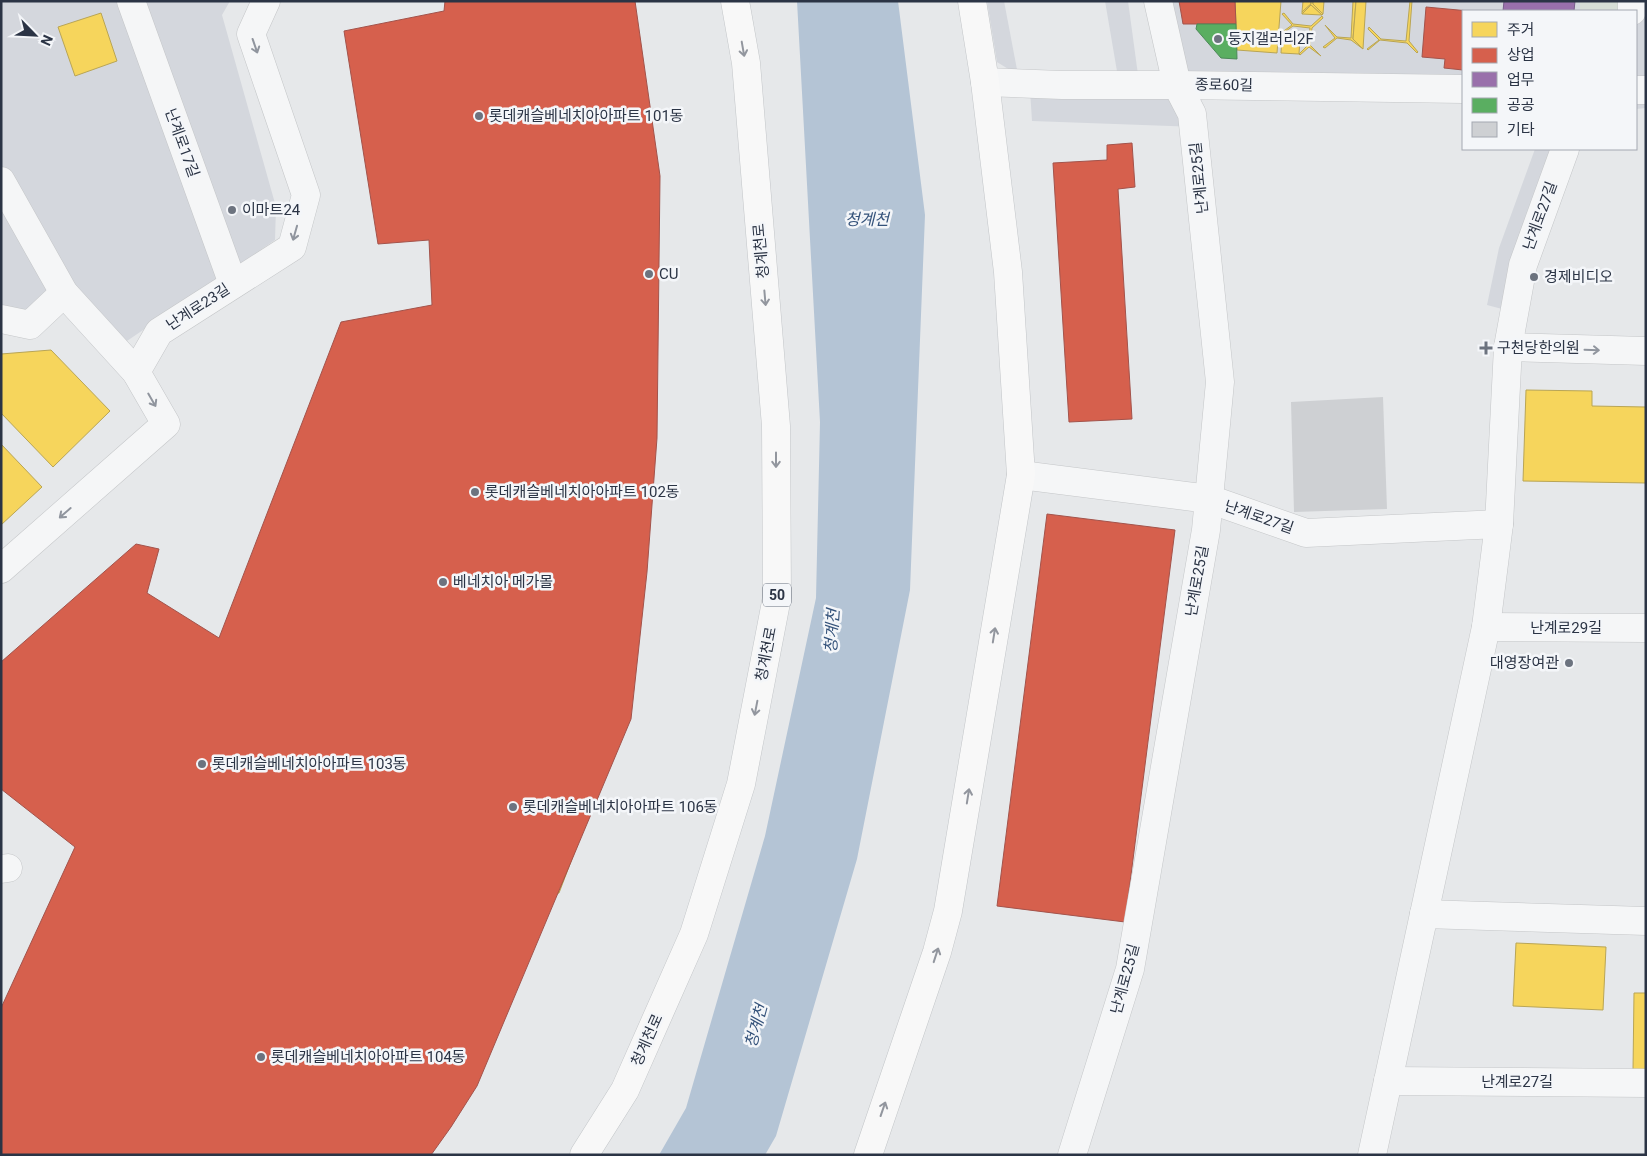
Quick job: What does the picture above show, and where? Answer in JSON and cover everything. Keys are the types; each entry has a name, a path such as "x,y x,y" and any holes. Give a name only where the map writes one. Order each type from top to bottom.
{"main road":[{"name":"청계천로","path":"584,1155 625,1090 694,934 741,784 777,597 776,426 746,63 735,1"},
{"path":"868,1155 937,952 950,903 1021,475 1008,272 985,82 972,1"}],"street":[{"name":"난계로17길","path":"131,1 233,284"},
{"name":"난계로23길","path":"136,372 159,332 292,247 306,195 251,34 266,1"},
{"name":"난계로25길","path":"1072,1155 1130,969 1206,530 1220,382 1192,114 1177,84 1158,1"},
{"name":"종로60길","path":"985,82 1062,85 1177,84 1462,89"},
{"name":"난계로27길","path":"1372,1155 1486,627 1499,524 1508,347 1522,265 1565,150"},
{"path":"1,180 64,293 136,372 166,424 1,569"},
{"path":"1,319 30,325 64,293"},
{"path":"1508,347 1646,351"},
{"name":"난계로27길","path":"1021,475 1209,500 1306,533 1499,524"},
{"name":"난계로29길","path":"1486,627 1646,628"},
{"path":"1424,914 1646,921"},
{"name":"난계로27길","path":"1388,1081 1646,1083"}],"shaded area":[{"path":"1,1 230,1 222,15 276,207 275,240 124,343 67,276 29,316 1,310"},
{"path":"987,1 1004,1 1018,75 997,62"},
{"path":"1105,1 1128,1 1139,82 1119,83"},
{"path":"1163,1 1646,1 1646,108 1637,109 1637,10 1462,10 1462,92 1214,86 1198,104 1198,127 1032,121 1030,90 1183,89"},
{"path":"1580,1 1624,1 1624,10 1580,10"},
{"path":"1535,150 1580,150 1540,238 1521,314 1487,305 1499,248"}],"water":[{"name":"청계천","path":"797,1 898,1 925,215 910,590 857,859 776,1136 765,1155 659,1155 686,1108 765,836 816,598 820,422"}],"building: 주거":[{"name":"롯데캐슬베네치아아파트 101동","path":"506,1 603,1 602,3 629,13 605,77 584,69 581,78 587,124 604,107 652,163 632,181 645,198 595,237 585,223 565,244 502,167 450,176 450,188 387,199 364,60 427,49 430,64 484,54"},
{"path":"1235,1 1281,1 1277,53 1237,50"},
{"path":"1303,1 1311,1 1311,4 1302,12"},
{"path":"1311,1 1313,1 1313,4 1322,15 1311,5 1302,14 1311,4"},
{"path":"1313,1 1324,1 1323,14 1313,4"},
{"path":"1353,1 1356,1 1353,39 1363,49 1351,40 1337,38 1325,48 1323,47 1335,38 1325,25 1337,37 1351,38"},
{"path":"1356,1 1366,1 1363,49 1353,39"},
{"path":"1410,1 1412,1 1409,41 1418,52 1407,43 1380,40 1368,50 1379,40 1368,29 1369,27 1381,39 1406,41"},
{"path":"1311,5 1322,15 1302,14"},
{"path":"101,13 117,61 75,76 58,27"},
{"path":"1284,13 1293,24 1311,26 1322,16 1323,18 1312,28 1310,45 1321,56 1309,47 1299,54 1308,45 1310,28 1293,26 1282,34 1292,25 1282,14"},
{"path":"1282,34 1300,37 1299,54 1281,53"},
{"path":"51,350 110,411 53,467 1,413 1,354"},
{"name":"롯데캐슬베네치아아파트 102동","path":"544,350 565,363 576,353 627,385 615,403 640,418 604,478 585,465 580,473 579,520 598,506 635,570 613,584 622,603 566,633 559,618 536,634 487,548 434,547 433,559 369,559 370,417 434,418 435,433 489,432"},
{"path":"1526,390 1592,391 1592,406 1646,407 1646,483 1523,481"},
{"path":"1,444 42,487 1,525"},
{"name":"롯데캐슬베네치아아파트 103동","path":"323,626 338,646 352,640 388,687 371,701 389,723 335,767 322,749 315,755 296,798 319,791 332,865 307,870 309,891 246,900 244,882 217,890 201,792 152,773 147,784 86,761 137,628 197,651 192,666 243,685"},
{"name":"롯데캐슬베네치아아파트 106동","path":"507,688 619,735 559,893 521,902 438,868 425,853 423,820 445,795 469,788"},
{"path":"1516,943 1606,947 1603,1010 1513,1006"},
{"name":"롯데캐슬베네치아아파트 104동","path":"341,971 356,990 370,985 406,1032 389,1046 407,1068 354,1111 340,1093 332,1099 314,1142 337,1136 341,1155 222,1155 219,1136 170,1117 165,1128 105,1106 155,973 215,996 210,1010 261,1029"},
{"path":"1634,993 1646,993 1646,1070 1633,1070"}],"building: 상업":[{"name":"베네치아 메가몰","path":"445,1 635,1 660,176 657,438 647,572 631,719 477,1086 431,1155 1,1155 1,1008 75,847 1,789 1,662 136,544 159,549 147,593 219,638 341,322 432,305 429,240 378,244 344,31 444,11"},
{"path":"1179,1 1235,1 1236,24 1183,24"},
{"path":"1426,7 1462,10 1462,70 1444,68 1445,59 1422,57"},
{"path":"1132,143 1135,187 1118,189 1132,419 1069,422 1053,163 1107,160 1107,145"},
{"path":"1047,514 1175,530 1125,922 997,906"}],"building: 업무":[{"path":"1504,1 1575,1 1574,10 1503,10"}],"building: 공공":[{"path":"1197,24 1236,24 1237,59 1221,58 1196,29"}],"building: 기타":[{"path":"1383,397 1387,509 1294,512 1291,402"}],"place":[{"name":"둥지갤러리2F","path":"1218,39"},
{"name":"롯데캐슬베네치아아파트 101동","path":"479,116"},
{"name":"이마트24","path":"232,210"},
{"name":"CU","path":"649,274"},
{"name":"경제비디오","path":"1534,277"},
{"name":"구천당한의원","path":"1486,348"},
{"name":"롯데캐슬베네치아아파트 102동","path":"475,492"},
{"name":"베네치아 메가몰","path":"443,582"},
{"name":"대영장여관","path":"1569,663"},
{"name":"롯데캐슬베네치아아파트 103동","path":"202,764"},
{"name":"롯데캐슬베네치아아파트 106동","path":"513,807"},
{"name":"롯데캐슬베네치아아파트 104동","path":"261,1057"}]}
